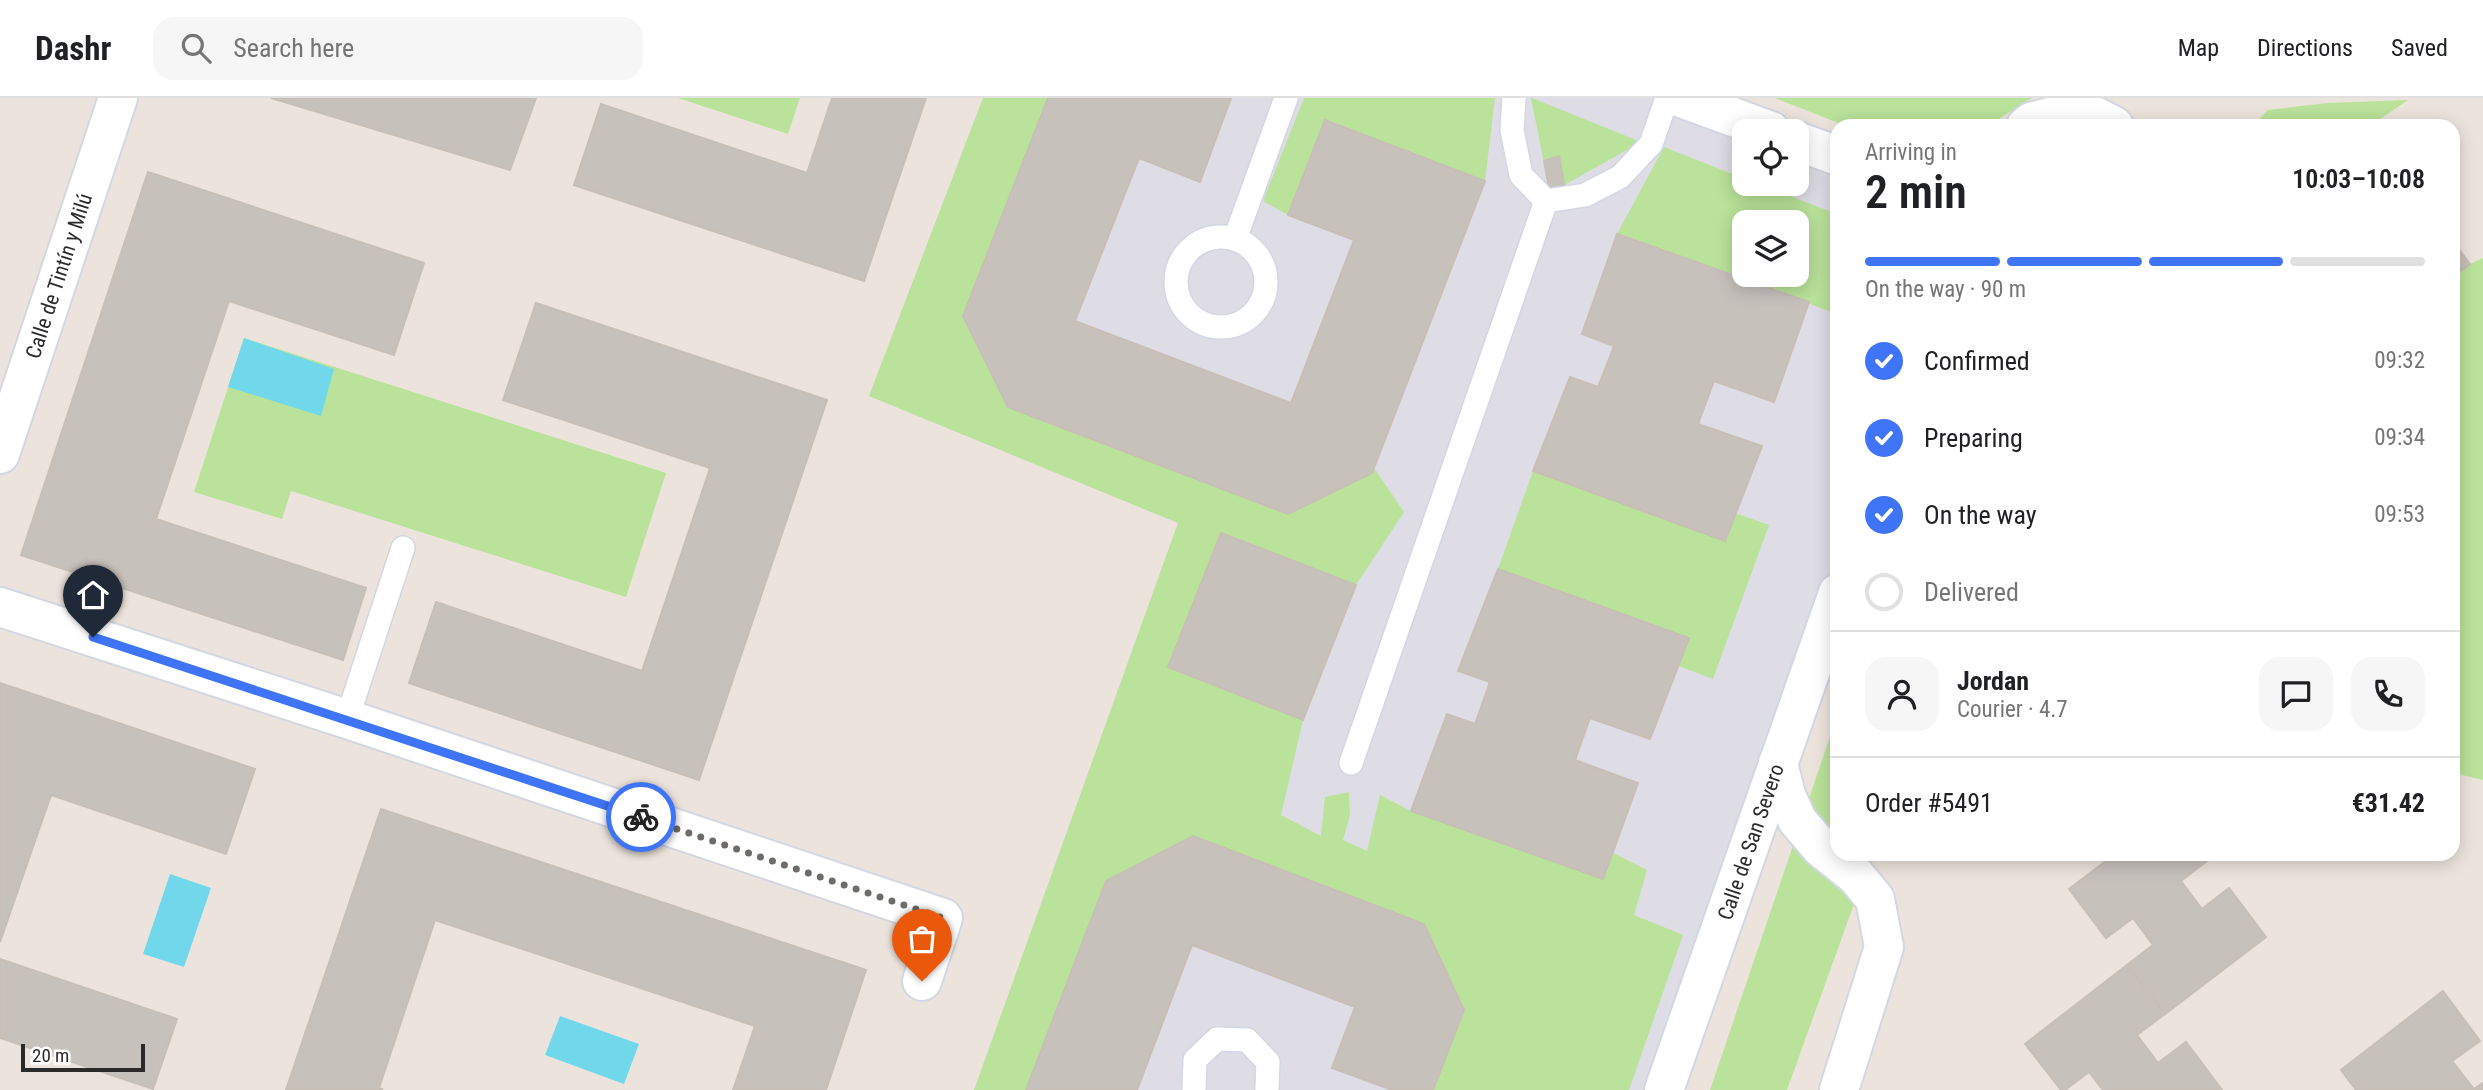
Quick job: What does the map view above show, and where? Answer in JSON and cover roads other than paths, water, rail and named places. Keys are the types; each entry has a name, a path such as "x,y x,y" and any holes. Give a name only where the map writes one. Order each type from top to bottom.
{"street":[{"name":"Calle de Tintín y Milú","path":"0,453 118,98"},
{"path":"1681,98 1738,119"},
{"path":"2043,119 2081,109 2100,119"},
{"path":"1809,145 1830,153"},
{"path":"0,607 348,719 943,918 922,981"},
{"name":"Calle de San Severo","path":"1664,1090 1830,616"},
{"path":"1778,763 1786,795 1797,820 1830,855"},
{"path":"1837,861 1856,876 1875,899 1884,947 1839,1090"}],"lane":[{"path":"1235,239 1286,98"},
{"path":"1514,98 1512,130 1521,175 1546,201"},
{"path":"1546,201 1585,195 1620,177 1651,144 1667,98"},
{"path":"1351,763 1546,201"},
{"path":"1218,236 1235,239 1248,245 1258,256 1265,269 1266,284 1256,311 1245,321 1216,328 1188,315 1177,295 1176,273 1181,259 1192,247 1205,239 1218,236"},
{"path":"348,719 403,548"},
{"path":"1194,1090 1195,1060 1217,1039 1247,1040 1268,1062 1267,1090"}],"water":[{"path":"244,338 334,369 321,416 228,387"},
{"path":"170,874 211,888 184,967 143,954"},
{"path":"560,1016 639,1044 624,1084 545,1055"}]}
